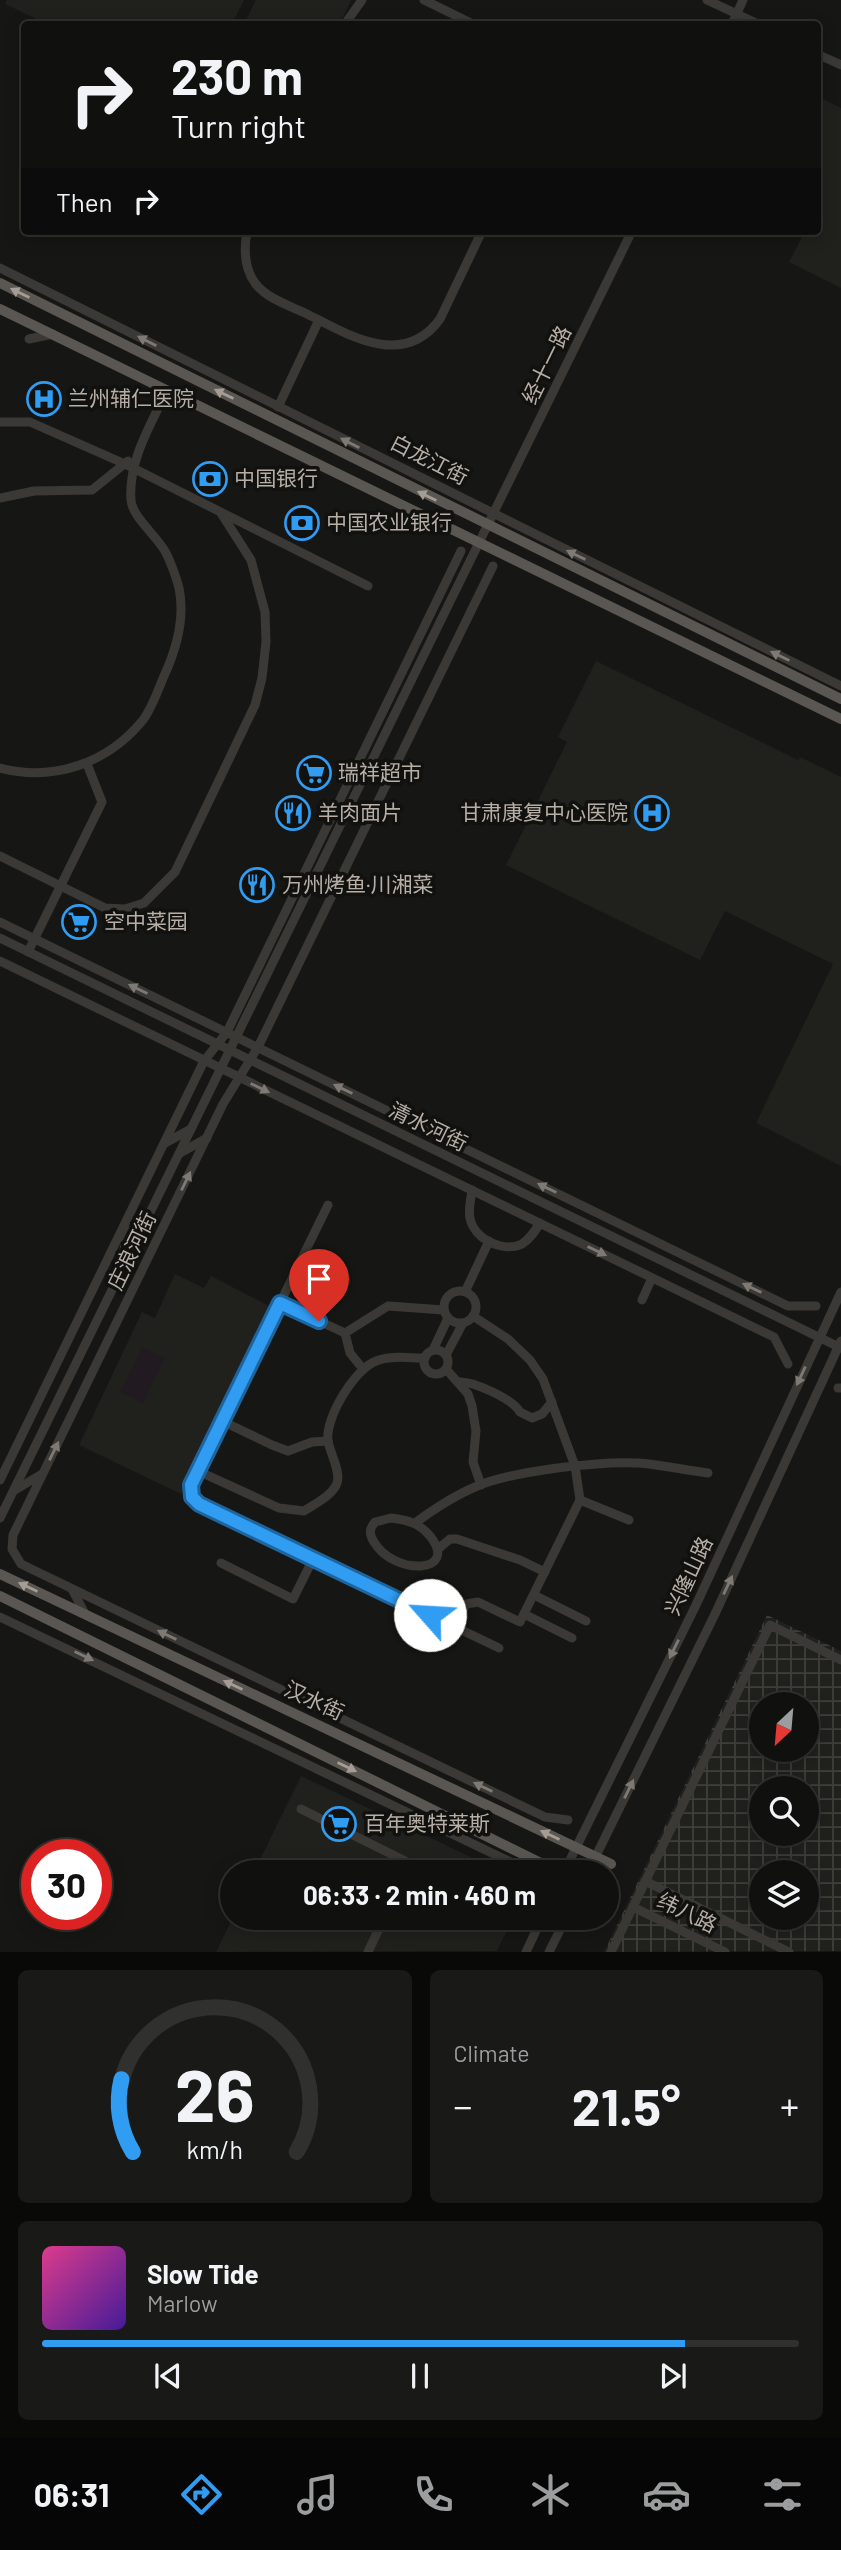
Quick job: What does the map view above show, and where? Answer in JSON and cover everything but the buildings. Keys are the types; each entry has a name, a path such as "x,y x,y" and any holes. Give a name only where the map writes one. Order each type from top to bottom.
{"main road":[{"name":"白龙江街","path":"0,283 841,699"},
{"path":"0,309 841,719"},
{"name":"汉水街","path":"0,1574 602,1860"},
{"path":"0,1595 537,1860"},
{"path":"45,1617 53,1599"}],"street":[{"path":"347,21 362,0"},
{"path":"424,0 467,21"},
{"path":"707,0 752,21"},
{"path":"734,21 743,0"},
{"path":"821,56 841,65"},
{"path":"247,235 245,253 248,271 256,285 271,297 367,343 388,346 408,343 432,330 440,319 480,235"},
{"name":"经十一路","path":"0,1518 630,235"},
{"name":"白龙江街","path":"0,268 841,686"},
{"path":"278,407 319,320"},
{"path":"29,339 53,334"},
{"path":"0,498 34,491 92,490 129,466 167,390"},
{"path":"0,422 30,422 129,466 368,586"},
{"path":"0,768 45,774 87,764 119,745 145,718 169,666 180,629 179,590 166,552 131,504 129,466"},
{"path":"0,856 106,908 119,910 144,903 175,872 255,705 262,678 266,642 265,612 251,560 221,513"},
{"path":"1,1478 204,1061 227,1032 461,551"},
{"name":"庄浪河街","path":"72,1589 22,1564 12,1549 13,1535 207,1138 258,1047 493,566"},
{"path":"28,952 102,803 87,764"},
{"path":"0,922 788,1306 816,1306"},
{"name":"清水河街","path":"0,938 840,1345"},
{"path":"0,961 774,1337 788,1364"},
{"path":"164,1143 191,1129"},
{"path":"179,1154 207,1138"},
{"path":"472,1190 470,1217 474,1230 489,1241 506,1246 520,1245 540,1223"},
{"path":"328,1205 190,1488 192,1497 196,1502 499,1648"},
{"path":"124,1262 125,1223"},
{"path":"465,1292 489,1241"},
{"path":"642,1300 652,1278"},
{"path":"198,1472 279,1507 304,1511 335,1487 338,1479 327,1426 363,1369 384,1358 425,1358 433,1350 446,1314 444,1302 456,1291 465,1292 474,1300 476,1308 473,1316 463,1323 446,1355"},
{"name":"兴隆山路","path":"570,1860 696,1605 841,1292"},
{"path":"280,1303 345,1333"},
{"path":"345,1333 388,1306 446,1314 455,1322 463,1323"},
{"path":"454,1627 466,1604 478,1602 520,1622 580,1500 575,1466 543,1379 530,1360 508,1339 473,1316"},
{"path":"345,1333 350,1353 363,1369"},
{"name":"兴隆山路","path":"594,1860 709,1626 840,1345"},
{"path":"425,1358 426,1368 432,1373 446,1369 446,1355 433,1350"},
{"path":"446,1369 468,1394 476,1431 472,1462 481,1485"},
{"path":"458,1382 468,1381 506,1400 532,1418 542,1414 552,1402"},
{"path":"222,1421 288,1451 312,1442 328,1441"},
{"path":"1,1478 28,1461"},
{"path":"415,1523 436,1508 481,1485 575,1466 638,1463 708,1473"},
{"path":"13,1490 43,1473"},
{"path":"580,1500 629,1520"},
{"path":"391,1518 415,1523 430,1536 438,1549 437,1559 431,1563 404,1565 383,1555 371,1537 371,1527 378,1521 391,1518"},
{"path":"438,1549 450,1539 457,1539 520,1560 545,1572"},
{"path":"221,1563 293,1599 313,1559"},
{"path":"72,1589 85,1615"},
{"path":"72,1589 545,1816 568,1820"},
{"path":"534,1595 586,1621"},
{"path":"524,1614 572,1638"},
{"path":"0,1617 507,1860"},
{"path":"611,1951 770,1626 841,1660"},
{"path":"56,1643 64,1627"},
{"path":"257,1696 278,1688"},
{"path":"278,1750 306,1747"},
{"path":"301,1809 394,1860"},
{"name":"纬八路","path":"645,1881 789,1951"},
{"name":"纬八路","path":"633,1907 725,1951"},
{"path":"368,1951 378,1930"},
{"path":"526,1951 536,1930"},
{"path":"550,1951 560,1930"}],"shaded area":[{"path":"7,0 244,0 234,21 41,21 5,4"},
{"path":"256,0 351,0 341,21 246,21"},
{"path":"821,98 841,108 841,288 789,262 803,235 821,235"},
{"name":"甘肃康复中心医院","path":"596,661 798,760 800,757 841,777 841,1166 756,1123 833,964 725,911 700,960 506,865 567,742 558,737"},
{"path":"175,1274 204,1288 211,1276 273,1308 181,1494 79,1445 142,1312 155,1318"},
{"path":"142,1347 165,1358 143,1403 120,1392"},
{"path":"767,1615 841,1651 841,1951 604,1952 615,1930 619,1930 619,1921"},
{"name":"百年奥特莱斯","path":"301,1776 477,1860 260,1860"},
{"path":"227,1930 507,1930 497,1951 216,1952"}],"place":[{"name":"兰州辅仁医院","path":"44,399"},
{"name":"中国银行","path":"210,479"},
{"name":"中国农业银行","path":"302,523"},
{"name":"瑞祥超市","path":"314,773"},
{"name":"羊肉面片","path":"293,813"},
{"name":"甘肃康复中心医院","path":"652,813"},
{"name":"万州烤鱼·川湘菜","path":"257,885"},
{"name":"空中菜园","path":"79,922"},
{"name":"百年奥特莱斯","path":"339,1824"}],"route":[{"path":"319,1321 280,1303 191,1485 192,1497 199,1504 430,1615"}]}
